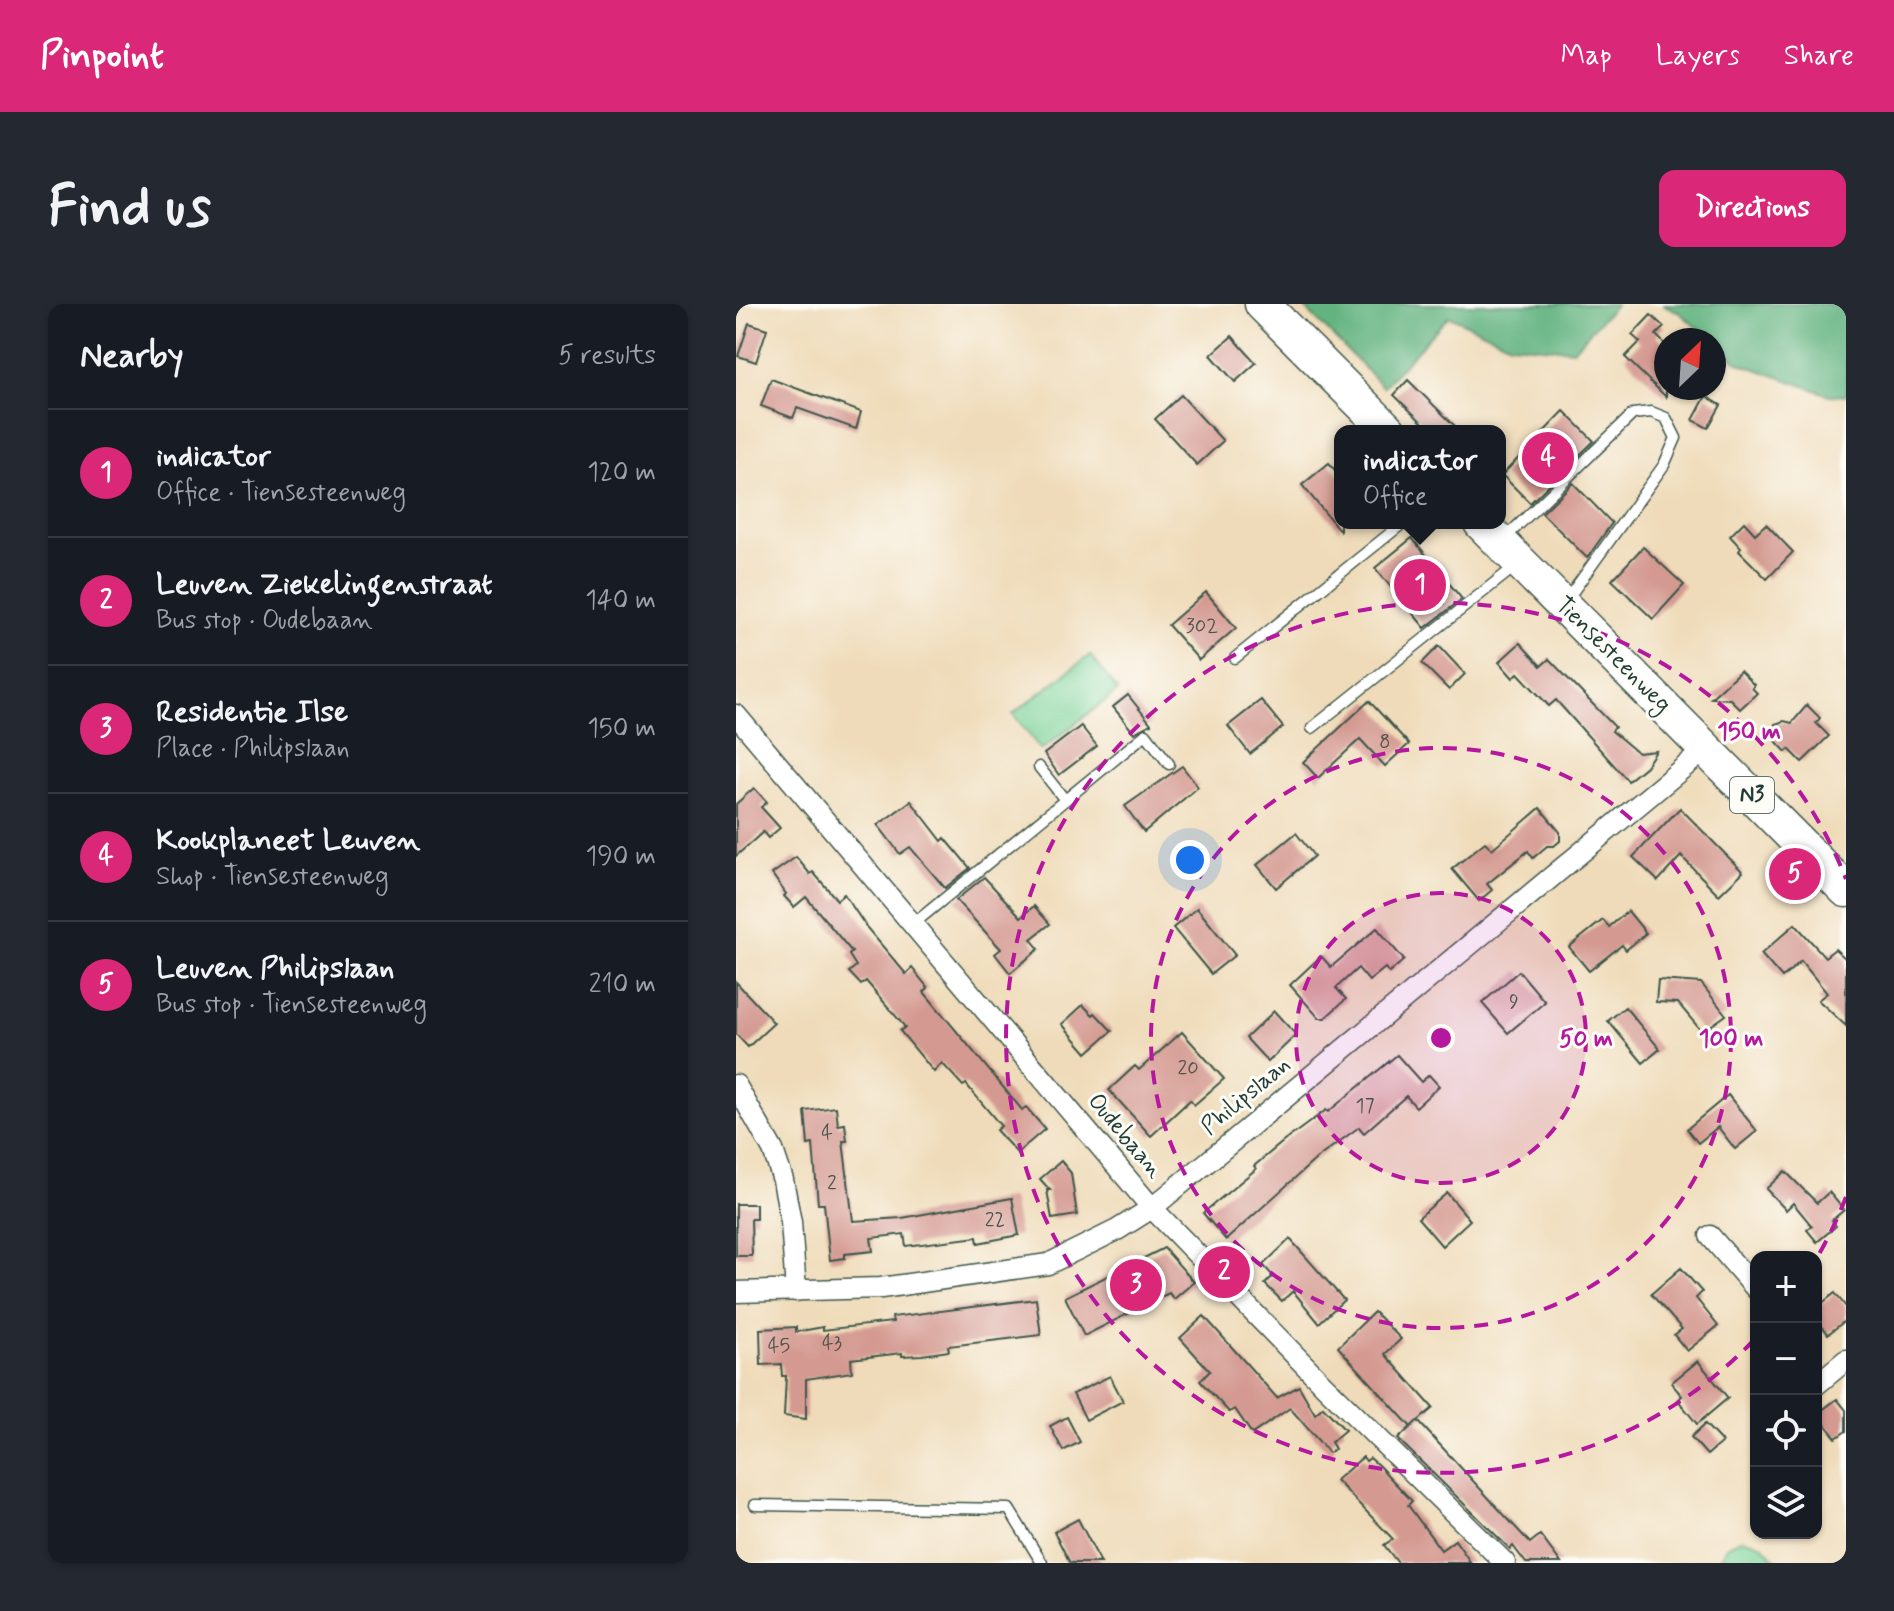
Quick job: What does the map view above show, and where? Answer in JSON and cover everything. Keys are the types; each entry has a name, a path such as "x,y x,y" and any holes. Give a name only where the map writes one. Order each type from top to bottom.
{"main road":[{"path":"1262,304 1383,425"},
{"name":"Tiensesteenweg","path":"1501,542 1846,890"}],"street":[{"name":"Oudebaan","path":"736,715 1152,1208 1324,1385 1505,1563"},
{"name":"Philipslaan","path":"736,1292 881,1288 1048,1264 1117,1230 1152,1208 1706,749"},
{"path":"736,1085 773,1150 783,1180 791,1222 796,1291"},
{"path":"1710,1236 1750,1282"},
{"path":"1822,1372 1846,1360"}],"lane":[{"path":"1312,728 1633,414 1651,412 1666,418 1676,438 1664,465 1563,605"},
{"path":"1235,658 1396,529"},
{"path":"912,925 1146,734 1169,764"},
{"path":"1039,767 1065,800"},
{"path":"755,1505 1009,1509 1042,1563"}],"green space":[{"path":"1301,304 1616,304 1573,350 1510,344 1449,316 1383,387"},
{"path":"1663,304 1846,304 1846,396 1829,395 1739,363 1726,352 1726,328 1698,328"},
{"path":"1090,655 1118,691 1041,750 1013,714"},
{"path":"1740,1539 1762,1545 1777,1563 1718,1563 1727,1547"}],"building":[{"path":"1651,315 1664,327 1654,328 1654,385 1625,357 1640,342 1632,335"},
{"path":"749,323 767,329 756,362 738,356"},
{"path":"1232,336 1256,363 1235,382 1211,355"},
{"path":"771,379 861,412 856,429 797,408 793,418 761,406"},
{"path":"1408,380 1454,425 1425,425 1394,395"},
{"path":"1181,395 1223,441 1197,465 1155,419"},
{"path":"1704,400 1713,400 1721,405 1708,428 1693,420"},
{"path":"1564,411 1594,441 1530,503 1506,479 1506,471"},
{"path":"1329,463 1334,469 1334,524 1302,485"},
{"path":"1573,483 1612,523 1587,558 1542,513"},
{"path":"1744,522 1755,534 1766,524 1793,552 1767,579 1739,551 1741,548 1730,536"},
{"path":"1412,538 1462,599 1425,628 1375,568"},
{"path":"1643,547 1684,585 1653,619 1612,580"},
{"path":"1206,592 1236,628 1199,660 1168,625"},
{"path":"1520,643 1541,666 1549,659 1615,727 1612,731 1638,753 1656,751 1646,766 1628,781 1556,700 1549,706 1518,673 1513,678 1499,662"},
{"path":"1439,646 1465,674 1449,690 1422,663"},
{"path":"1740,671 1754,685 1752,688 1757,693 1740,709 1730,699 1711,698"},
{"path":"1128,695 1151,724 1134,733 1113,707"},
{"path":"1261,700 1283,727 1250,754 1228,726"},
{"path":"1369,701 1409,744 1385,766 1360,739 1318,778 1303,762"},
{"path":"1807,705 1820,718 1816,723 1829,736 1802,762 1789,749 1786,752 1773,733 1775,724 1784,721 1792,723"},
{"path":"1081,726 1097,746 1059,775 1044,754"},
{"path":"1182,766 1198,787 1144,832 1125,806"},
{"path":"754,788 767,802 761,807 780,828 768,838 763,832 736,856 736,804"},
{"path":"911,801 942,841 945,838 970,868 945,888 910,847 900,854 878,825"},
{"path":"1540,808 1560,832 1560,841 1554,846 1547,846 1533,858 1528,851 1487,884 1492,890 1479,901 1452,869 1485,842 1492,849"},
{"path":"1680,808 1743,872 1719,895 1681,856 1658,881 1633,857"},
{"path":"1296,833 1314,856 1276,888 1257,865"},
{"path":"796,857 837,900 844,894 867,928 906,974 912,968 928,988 924,992 1022,1110 1026,1107 1045,1129 1017,1153 996,1130 1001,1126 966,1084 963,1086 942,1063 934,1072 900,1031 905,1027 866,981 861,985 849,972 856,966 849,955 852,952 806,897 794,907 784,896 786,894 772,874"},
{"path":"984,877 1021,917 1034,906 1050,924 1031,939 1039,949 1010,973 995,954 1001,949 956,900"},
{"path":"1197,908 1235,955 1211,974 1173,928"},
{"path":"1628,911 1646,933 1626,950 1622,945 1589,971 1569,947 1603,920 1609,927"},
{"path":"1795,924 1825,957 1835,949 1846,959 1846,1026 1818,1000 1827,993 1801,961 1782,978 1761,954"},
{"path":"1377,928 1404,960 1389,973 1385,968 1369,981 1358,968 1336,988 1346,999 1325,1018 1319,1018 1290,985 1321,956 1331,967"},
{"path":"1519,971 1545,1002 1508,1033 1482,1003"},
{"path":"1658,980 1701,983 1726,1015 1702,1032 1678,1003 1656,1002"},
{"path":"736,982 774,1023 748,1047 736,1034"},
{"path":"1083,1005 1112,1031 1087,1053 1062,1024"},
{"path":"1625,1007 1660,1049 1643,1063 1608,1021"},
{"path":"1274,1011 1296,1035 1268,1062 1246,1038"},
{"path":"1182,1032 1224,1079 1194,1105 1190,1100 1151,1136 1109,1090 1135,1066 1139,1070"},
{"path":"1397,1055 1421,1082 1429,1075 1439,1086 1416,1107 1406,1096 1364,1133 1359,1127 1316,1159 1226,1240 1203,1213 1284,1141 1326,1110 1328,1112"},
{"path":"1728,1095 1757,1131 1735,1149 1718,1127 1698,1143 1687,1129"},
{"path":"836,1107 838,1125 845,1124 847,1141 843,1141 853,1221 902,1218 1012,1198 1019,1235 978,1243 977,1237 906,1246 904,1234 871,1238 873,1251 845,1254 845,1258 830,1260 824,1204 818,1204 813,1144 808,1145 805,1111"},
{"path":"1061,1161 1071,1173 1077,1215 1052,1219 1047,1190 1050,1190 1040,1179"},
{"path":"1785,1171 1817,1203 1829,1192 1844,1210 1832,1220 1836,1226 1817,1242 1807,1230 1812,1226 1793,1203 1786,1210 1766,1189"},
{"path":"1447,1193 1470,1220 1442,1246 1418,1218"},
{"path":"736,1204 756,1204 756,1219 751,1219 752,1256 736,1256"},
{"path":"1290,1239 1344,1300 1319,1323 1293,1291 1282,1301 1265,1284 1273,1276 1263,1265"},
{"path":"1164,1248 1194,1282 1174,1299 1169,1293 1084,1336 1065,1297"},
{"path":"1681,1268 1702,1292 1696,1298 1718,1326 1687,1351 1674,1335 1682,1329 1651,1294"},
{"path":"1835,1293 1846,1307 1846,1320 1828,1334 1822,1326 1822,1303"},
{"path":"1036,1299 1041,1335 948,1346 949,1351 922,1355 902,1356 902,1353 851,1359 852,1372 806,1379 806,1419 784,1416 786,1376 782,1376 781,1364 761,1365 760,1329 796,1327 796,1332 823,1327 823,1330 893,1322 892,1317"},
{"path":"1374,1312 1401,1339 1385,1354 1433,1408 1418,1421 1530,1543 1540,1535 1561,1563 1526,1563 1513,1546 1510,1549 1398,1439 1411,1427 1338,1347"},
{"path":"1204,1316 1277,1398 1299,1386 1315,1414 1323,1407 1345,1430 1331,1442 1335,1449 1329,1453 1290,1408 1252,1434 1235,1409 1229,1412 1200,1381 1210,1371 1180,1338"},
{"path":"1698,1361 1728,1398 1697,1424 1678,1400 1682,1396 1671,1383"},
{"path":"1110,1376 1123,1401 1086,1420 1073,1394"},
{"path":"1837,1399 1846,1410 1846,1431 1836,1438 1822,1420 1822,1410"},
{"path":"1067,1417 1080,1442 1063,1451 1050,1426"},
{"path":"1705,1424 1722,1442 1707,1455 1691,1437"},
{"path":"1363,1457 1366,1461 1370,1458 1379,1466 1412,1501 1408,1505 1441,1550 1455,1540 1471,1563 1398,1563 1384,1545 1393,1539 1336,1480"},
{"path":"1078,1519 1101,1563 1070,1563 1054,1532"}],"place":[{"name":"Kookplaneet Leuven","path":"1548,458"},
{"name":"indicator","path":"1420,585"},
{"name":"Leuven Philipslaan","path":"1795,874"},
{"name":"Leuven Ziekelingenstraat","path":"1224,1272"},
{"name":"Residentie Ilse","path":"1136,1285"}]}
